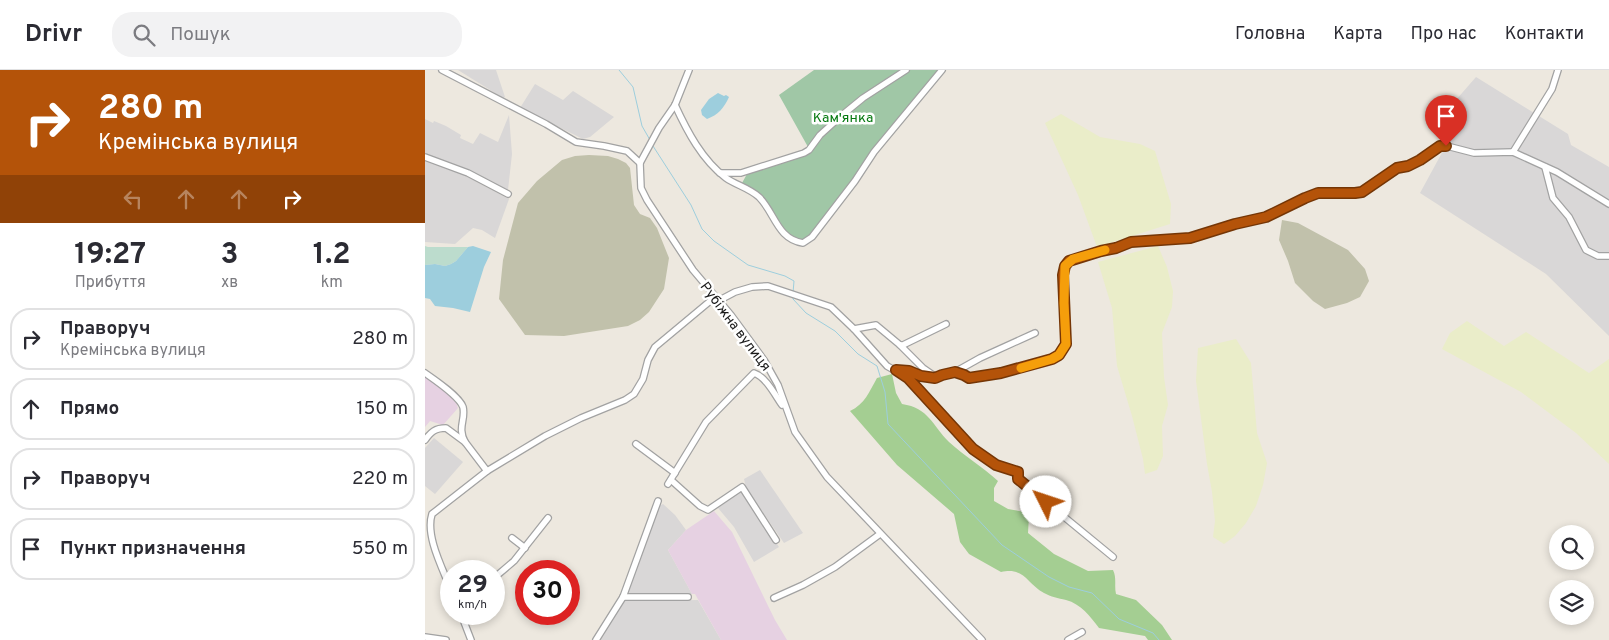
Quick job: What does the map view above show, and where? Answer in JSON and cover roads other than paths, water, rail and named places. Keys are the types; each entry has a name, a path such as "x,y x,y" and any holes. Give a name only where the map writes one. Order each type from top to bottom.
{"street":[{"path":"442,70 546,124 575,142 627,151 641,163 649,146 675,104 690,71"},
{"path":"720,173 735,174 804,153 809,150 820,135 849,110 906,70"},
{"path":"675,104 690,134 707,159 720,173 758,197 778,227 786,235 795,241 806,242 855,181 875,152 942,70"},
{"path":"955,372 969,378 1001,373 1044,362 1059,355 1066,344 1067,337 1064,270 1067,263 1073,259 1116,248 1134,241 1190,238 1272,215 1318,193 1362,192 1394,170 1420,160 1440,146 1474,153 1510,154 1550,93 1558,70"},
{"path":"1513,152 1575,182 1609,204"},
{"path":"425,158 468,173 508,194"},
{"name":"Рубіжна вулиця","path":"641,163 641,188 647,200 693,270 731,316 771,371 795,432 827,478 983,640"},
{"path":"1545,167 1553,198 1569,217 1587,250 1598,256 1609,256"},
{"path":"440,562 426,524 432,514 487,471 562,427 625,400 634,394 643,379 648,360 655,347 717,299 735,292 761,286 793,293 831,307 854,328 887,366 908,378 973,449 996,465 1018,472 1018,479 1113,557"},
{"path":"900,344 908,343 946,324"},
{"path":"854,328 875,325 900,344 932,376 936,377 955,372 980,358 1035,333"},
{"path":"896,370 909,371 921,376 935,378 942,375"},
{"path":"425,373 454,396 463,408 461,436 487,471"},
{"path":"776,540 742,487 708,510 669,482 706,422 754,373 759,375 787,411"},
{"path":"426,437 437,428 446,428 465,442"},
{"path":"636,444 675,473"},
{"path":"596,640 623,597 658,500"},
{"path":"505,569 514,561 548,518"},
{"path":"774,598 835,567 880,534"},
{"path":"512,538 525,548"},
{"path":"623,597 688,597"},
{"path":"465,625 471,640"},
{"path":"1068,640 1082,632"},
{"path":"425,637 446,640"}],"water":[{"path":"718,93 729,97 720,111 707,119 702,115 701,110 709,99"},
{"path":"473,246 491,252 484,267 470,312 435,306 430,299 425,298 425,265 445,266 451,264 468,247"}],"waterway":[{"path":"619,70 633,87 642,126 650,140"},
{"path":"653,146 691,205 702,229 714,241 748,265 785,276 794,281 793,293"},
{"path":"793,297 806,313 835,331 858,354 877,366 885,392 888,424 1002,545 1049,577 1069,587 1092,593 1119,619 1153,633 1159,640"}],"park label":[{"name":"Кам'янка","path":"843,117"}]}
